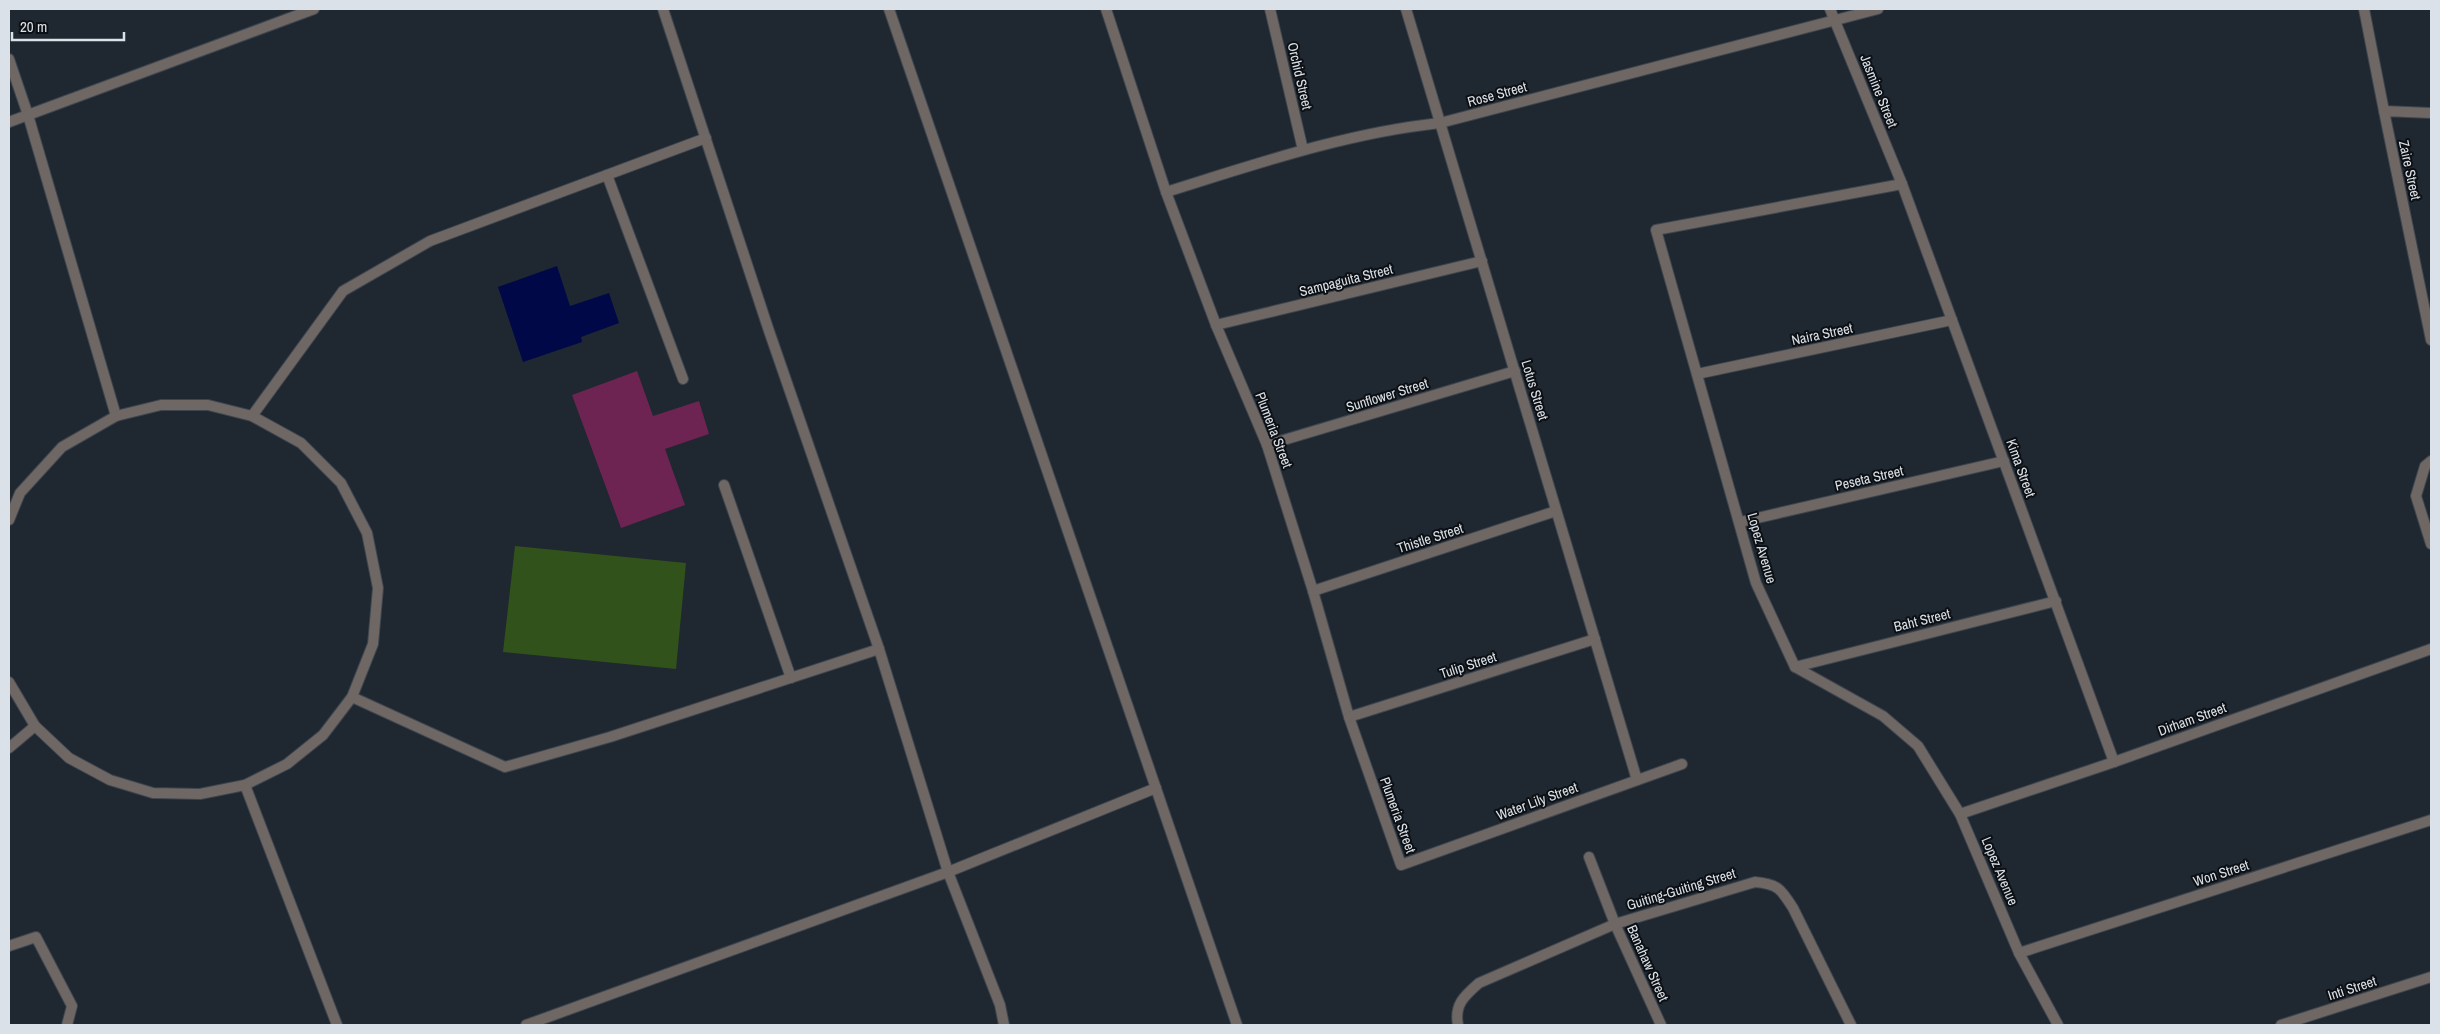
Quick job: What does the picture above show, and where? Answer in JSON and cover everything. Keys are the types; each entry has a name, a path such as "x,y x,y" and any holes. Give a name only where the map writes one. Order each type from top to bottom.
{"street":[{"path":"9,122 314,9"},
{"path":"663,9 768,328 879,649 948,872 1000,1005 1004,1025"},
{"path":"889,9 1237,1025"},
{"name":"Plumeria Street","path":"1106,9 1166,192 1216,325 1267,445 1313,591 1349,717 1401,865"},
{"name":"Orchid Street","path":"1270,9 1302,150"},
{"name":"Lotus Street","path":"1406,9 1637,780"},
{"name":"Rose Street","path":"1166,192 1302,150 1415,126 1440,123 1832,14 1878,9"},
{"name":"Zaire Street","path":"2364,9 2431,340"},
{"name":"Jasmine Street","path":"1832,14 1902,184"},
{"path":"9,58 28,115 116,416"},
{"path":"2384,111 2431,113"},
{"path":"252,416 343,291 430,241 706,138"},
{"path":"607,175 683,379"},
{"name":"Kima Street","path":"1902,184 2114,762"},
{"name":"Lopez Avenue","path":"1902,184 1656,230 1756,583 1795,667 1883,716 1918,746 1960,814 2019,952 2058,1025"},
{"name":"Sampaguita Street","path":"1216,325 1482,261"},
{"name":"Naira Street","path":"1697,374 1952,320"},
{"name":"Sunflower Street","path":"1267,445 1515,371"},
{"path":"9,520 20,493 62,447 116,416 161,405 208,405 252,416 301,443 341,483 367,533 378,588 373,644 352,697 324,735 287,764 245,785 200,794 153,793 110,780 69,758 35,726 9,682"},
{"path":"2431,460 2425,466 2416,496 2431,544"},
{"name":"Peseta Street","path":"1740,522 2004,462"},
{"path":"724,485 791,678"},
{"name":"Thistle Street","path":"1313,591 1556,511"},
{"name":"Baht Street","path":"1795,667 2056,600"},
{"name":"Tulip Street","path":"1349,717 1595,639"},
{"path":"352,697 505,767 610,737 879,649"},
{"name":"Dirham Street","path":"1960,814 2114,762 2431,649"},
{"path":"9,748 35,726"},
{"name":"Water Lily Street","path":"1401,865 1682,764"},
{"path":"245,785 337,1025"},
{"path":"526,1025 948,872 1156,788"},
{"name":"Won Street","path":"2019,952 2431,820"},
{"name":"Banahaw Street","path":"1589,857 1615,924 1661,1025"},
{"name":"Guiting-Guiting Street","path":"1615,924 1738,885 1755,882 1771,883 1784,894 1793,908 1851,1025"},
{"path":"1458,1025 1456,1013 1464,995 1479,983 1615,924"},
{"path":"9,946 36,937 72,1006 66,1025"},
{"name":"Inti Street","path":"2282,1025 2431,977"}],"green space":[{"path":"515,546 686,563 676,669 503,652"}],"shaded area":[{"path":"557,266 570,306 609,293 619,323 581,337 582,342 523,362 498,287"}],"building":[{"path":"637,371 653,416 699,401 709,434 665,449 685,505 621,528 572,395"}]}
